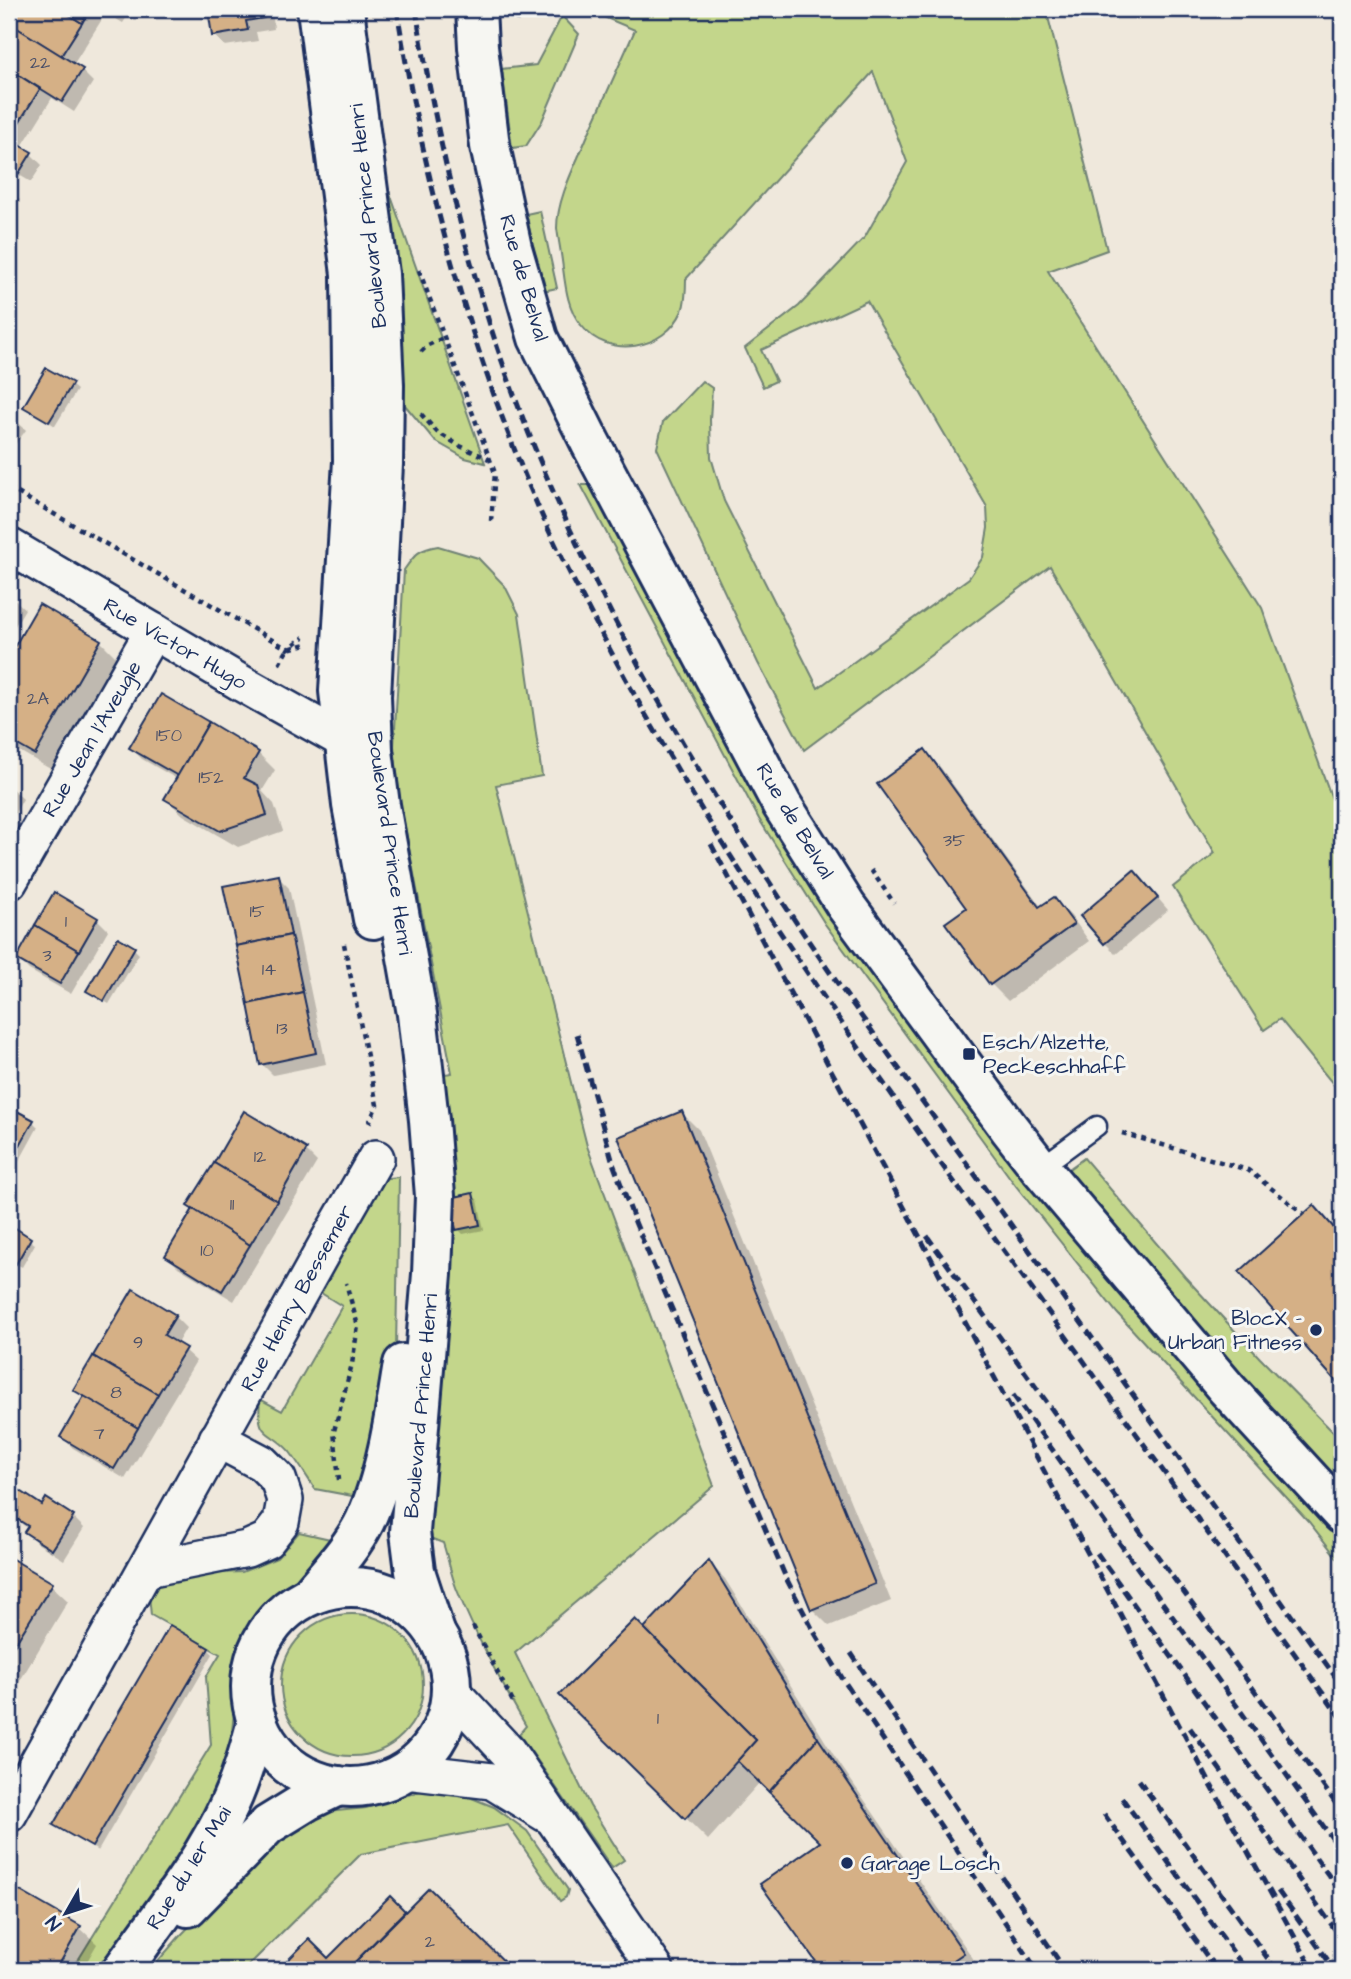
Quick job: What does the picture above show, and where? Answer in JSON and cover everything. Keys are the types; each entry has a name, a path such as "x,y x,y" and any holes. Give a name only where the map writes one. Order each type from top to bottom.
{"main road":[{"name":"Boulevard Prince Henri","path":"310,1595 343,1555 364,1522 384,1465 403,1367 414,1275 408,1123 352,805 339,691 353,461 351,274 317,9"},
{"name":"Boulevard Prince Henri","path":"344,9 379,274 383,371 383,464 371,696 373,751 417,1014 435,1196 431,1286 410,1532 415,1571 435,1632"},
{"name":"Rue de Belval","path":"476,9 490,146 512,248 538,338 782,805 846,906 1041,1168 1227,1388 1342,1514"},
{"path":"338,1587 366,1587 393,1595 416,1611 435,1632 450,1670 452,1691 448,1714 439,1736 425,1756 406,1771 385,1781 362,1787 338,1786 312,1779 288,1765 270,1745 257,1721 251,1691 254,1661 266,1634 285,1611 310,1595 338,1587"},
{"name":"Rue du 1er Mai","path":"122,1970 200,1858 231,1802 257,1721"},
{"name":"Rue du 1er Mai","path":"129,1970 268,1825 338,1786"}],"street":[{"name":"Rue Victor Hugo","path":"9,546 241,683 344,740"},
{"name":"Rue Jean l'Aveugle","path":"9,882 153,632"},
{"name":"Rue Henry Bessemer","path":"9,1814 376,1158"},
{"path":"146,1569 247,1549 267,1540 281,1522 285,1500 278,1479 262,1463 217,1439"},
{"path":"452,1691 508,1752 656,1970"},
{"path":"406,1771 492,1781 555,1819"}],"lane":[{"path":"1041,1168 1097,1126"}],"path":[{"path":"416,262 495,473 491,521"},
{"path":"417,356 428,345 443,338"},
{"path":"419,412 437,432 489,459"},
{"path":"9,488 288,649"},
{"path":"870,869 894,903"},
{"path":"1097,1126 1248,1170 1304,1214"},
{"path":"330,1238 358,1326 352,1364 334,1431 339,1481"}],"green space":[{"path":"585,9 1046,9 1107,250 1048,271 1262,608 1342,826 1342,1095 1280,1019 1264,1030 1173,887 1215,853 1050,566 804,750 758,663 657,448 663,422 702,381 712,388 711,457 724,501 818,688 969,578 983,557 988,528 987,507 867,301 761,350 776,381 763,387 745,348 799,306 865,237 907,162 873,72 686,279 682,311 674,324 663,335 650,342 635,346 606,343 592,336 581,325 572,309 565,282 557,228 558,217 573,170 635,30"},
{"path":"562,16 579,34 542,121 526,146 512,148 502,69 536,65"},
{"path":"380,165 485,463 465,458 435,441 404,404 402,361"},
{"path":"540,211 557,288 543,291 526,214"},
{"path":"581,485 613,485 782,805 1052,1181 1084,1158 1185,1277 1342,1441 1342,1564 1309,1522 1117,1313 1016,1186 825,924 759,819"},
{"path":"438,546 478,558 505,586 519,614 542,776 496,785 587,1146 714,1486 515,1653 590,1806 624,1860 612,1868 519,1734 526,1726 464,1608 443,1543 425,1536 424,1077 452,1073 400,801 394,746 404,570 418,553"},
{"path":"399,1177 396,1349 358,1497 315,1489 290,1452 262,1427 260,1399 282,1411 342,1306 313,1288 377,1179"},
{"path":"299,1532 339,1541 329,1556 267,1600 245,1634 231,1670 234,1713 228,1767 198,1838 127,1937 97,1970 72,1970 211,1745 206,1677 220,1654 151,1615 147,1576 242,1572 277,1558"},
{"path":"352,1614 379,1619 402,1635 418,1658 423,1685 418,1712 402,1735 379,1751 352,1756 325,1751 302,1735 286,1712 281,1685 286,1658 302,1635 325,1619"},
{"path":"427,1789 468,1789 467,1796 494,1807 527,1831 568,1890 566,1897 560,1901 508,1825 361,1854 244,1970 150,1970 271,1843 327,1812 366,1808"}],"building":[{"path":"18,9 60,9 82,23 61,56 9,23"},
{"path":"60,9 90,9 82,23"},
{"path":"208,9 263,9 264,18 246,21 248,30 212,36"},
{"path":"9,23 83,69 62,102 9,69"},
{"path":"9,69 40,89 18,124 9,118"},
{"path":"9,118 18,124 9,139"},
{"path":"9,139 32,152 19,173 9,166"},
{"path":"46,368 73,383 49,422 23,407"},
{"path":"39,604 101,640 35,755 9,740 9,656"},
{"path":"161,694 209,722 178,776 129,748"},
{"path":"209,722 259,752 244,778 258,785 267,815 220,831 164,799"},
{"path":"925,749 1039,907 1054,897 1074,924 990,985 945,923 966,908 877,784"},
{"path":"1134,870 1158,898 1104,944 1080,916"},
{"path":"279,875 291,935 236,946 223,886"},
{"path":"54,892 98,918 79,951 35,925"},
{"path":"35,925 79,951 60,984 16,959"},
{"path":"291,935 303,992 248,1004 236,946"},
{"path":"118,937 135,947 104,1001 86,991"},
{"path":"303,992 316,1053 260,1065 248,1004"},
{"path":"17,1111 34,1120 9,1165 9,1126"},
{"path":"244,1111 307,1149 277,1201 214,1163"},
{"path":"682,1111 875,1584 811,1610 618,1137"},
{"path":"214,1163 277,1201 250,1245 187,1206"},
{"path":"473,1193 480,1225 456,1230 450,1198"},
{"name":"BlocX - Urban Fitness","path":"1314,1205 1342,1237 1342,1388 1239,1272"},
{"path":"193,1209 250,1245 222,1291 165,1256"},
{"path":"9,1224 31,1238 16,1264 9,1259"},
{"path":"133,1289 176,1315 164,1335 186,1348 158,1394 93,1356"},
{"path":"93,1356 158,1394 138,1428 73,1390"},
{"path":"84,1396 138,1428 114,1469 60,1437"},
{"path":"19,1490 42,1505 46,1498 74,1516 52,1550 24,1532 28,1526 9,1514 9,1506"},
{"path":"9,1557 53,1583 12,1649 9,1647"},
{"path":"709,1560 818,1738 769,1792 737,1761 756,1740 644,1628"},
{"path":"635,1619 756,1740 685,1819 559,1695"},
{"path":"170,1625 209,1648 92,1847 53,1825"},
{"name":"Garage Losch","path":"818,1738 964,1953 939,1970 822,1970 760,1884 820,1842 769,1792"},
{"path":"13,1887 81,1926 56,1970 9,1970 9,1894"},
{"path":"429,1888 513,1970 347,1970"},
{"path":"390,1896 405,1911 347,1970 278,1970 309,1939 328,1958"}],"railway":[{"path":"397,9 434,195 468,317 488,377 509,436 550,534 646,715 768,915 856,1044 1342,1720"},
{"path":"416,9 451,187 466,246 502,362 523,419 575,540 641,669 713,793 831,974 1342,1686"},
{"path":"711,844 1211,1785 1313,1970"},
{"path":"577,1034 613,1163 635,1222 786,1578 844,1681 1037,1970"},
{"path":"927,1236 1342,1812"},
{"path":"1013,1395 1342,1852"},
{"path":"1097,1553 1342,1894"},
{"path":"851,1653 1065,1970"},
{"path":"1190,1728 1342,1939"},
{"path":"1139,1780 1276,1970"},
{"path":"1122,1798 1246,1970"},
{"path":"1104,1814 1217,1970"},
{"path":"1278,1891 1335,1970"}],"place":[{"name":"Esch/Alzette, Peckeschhaff","path":"969,1054"},
{"name":"BlocX - Urban Fitness","path":"1316,1330"},
{"name":"Garage Losch","path":"847,1863"}]}
